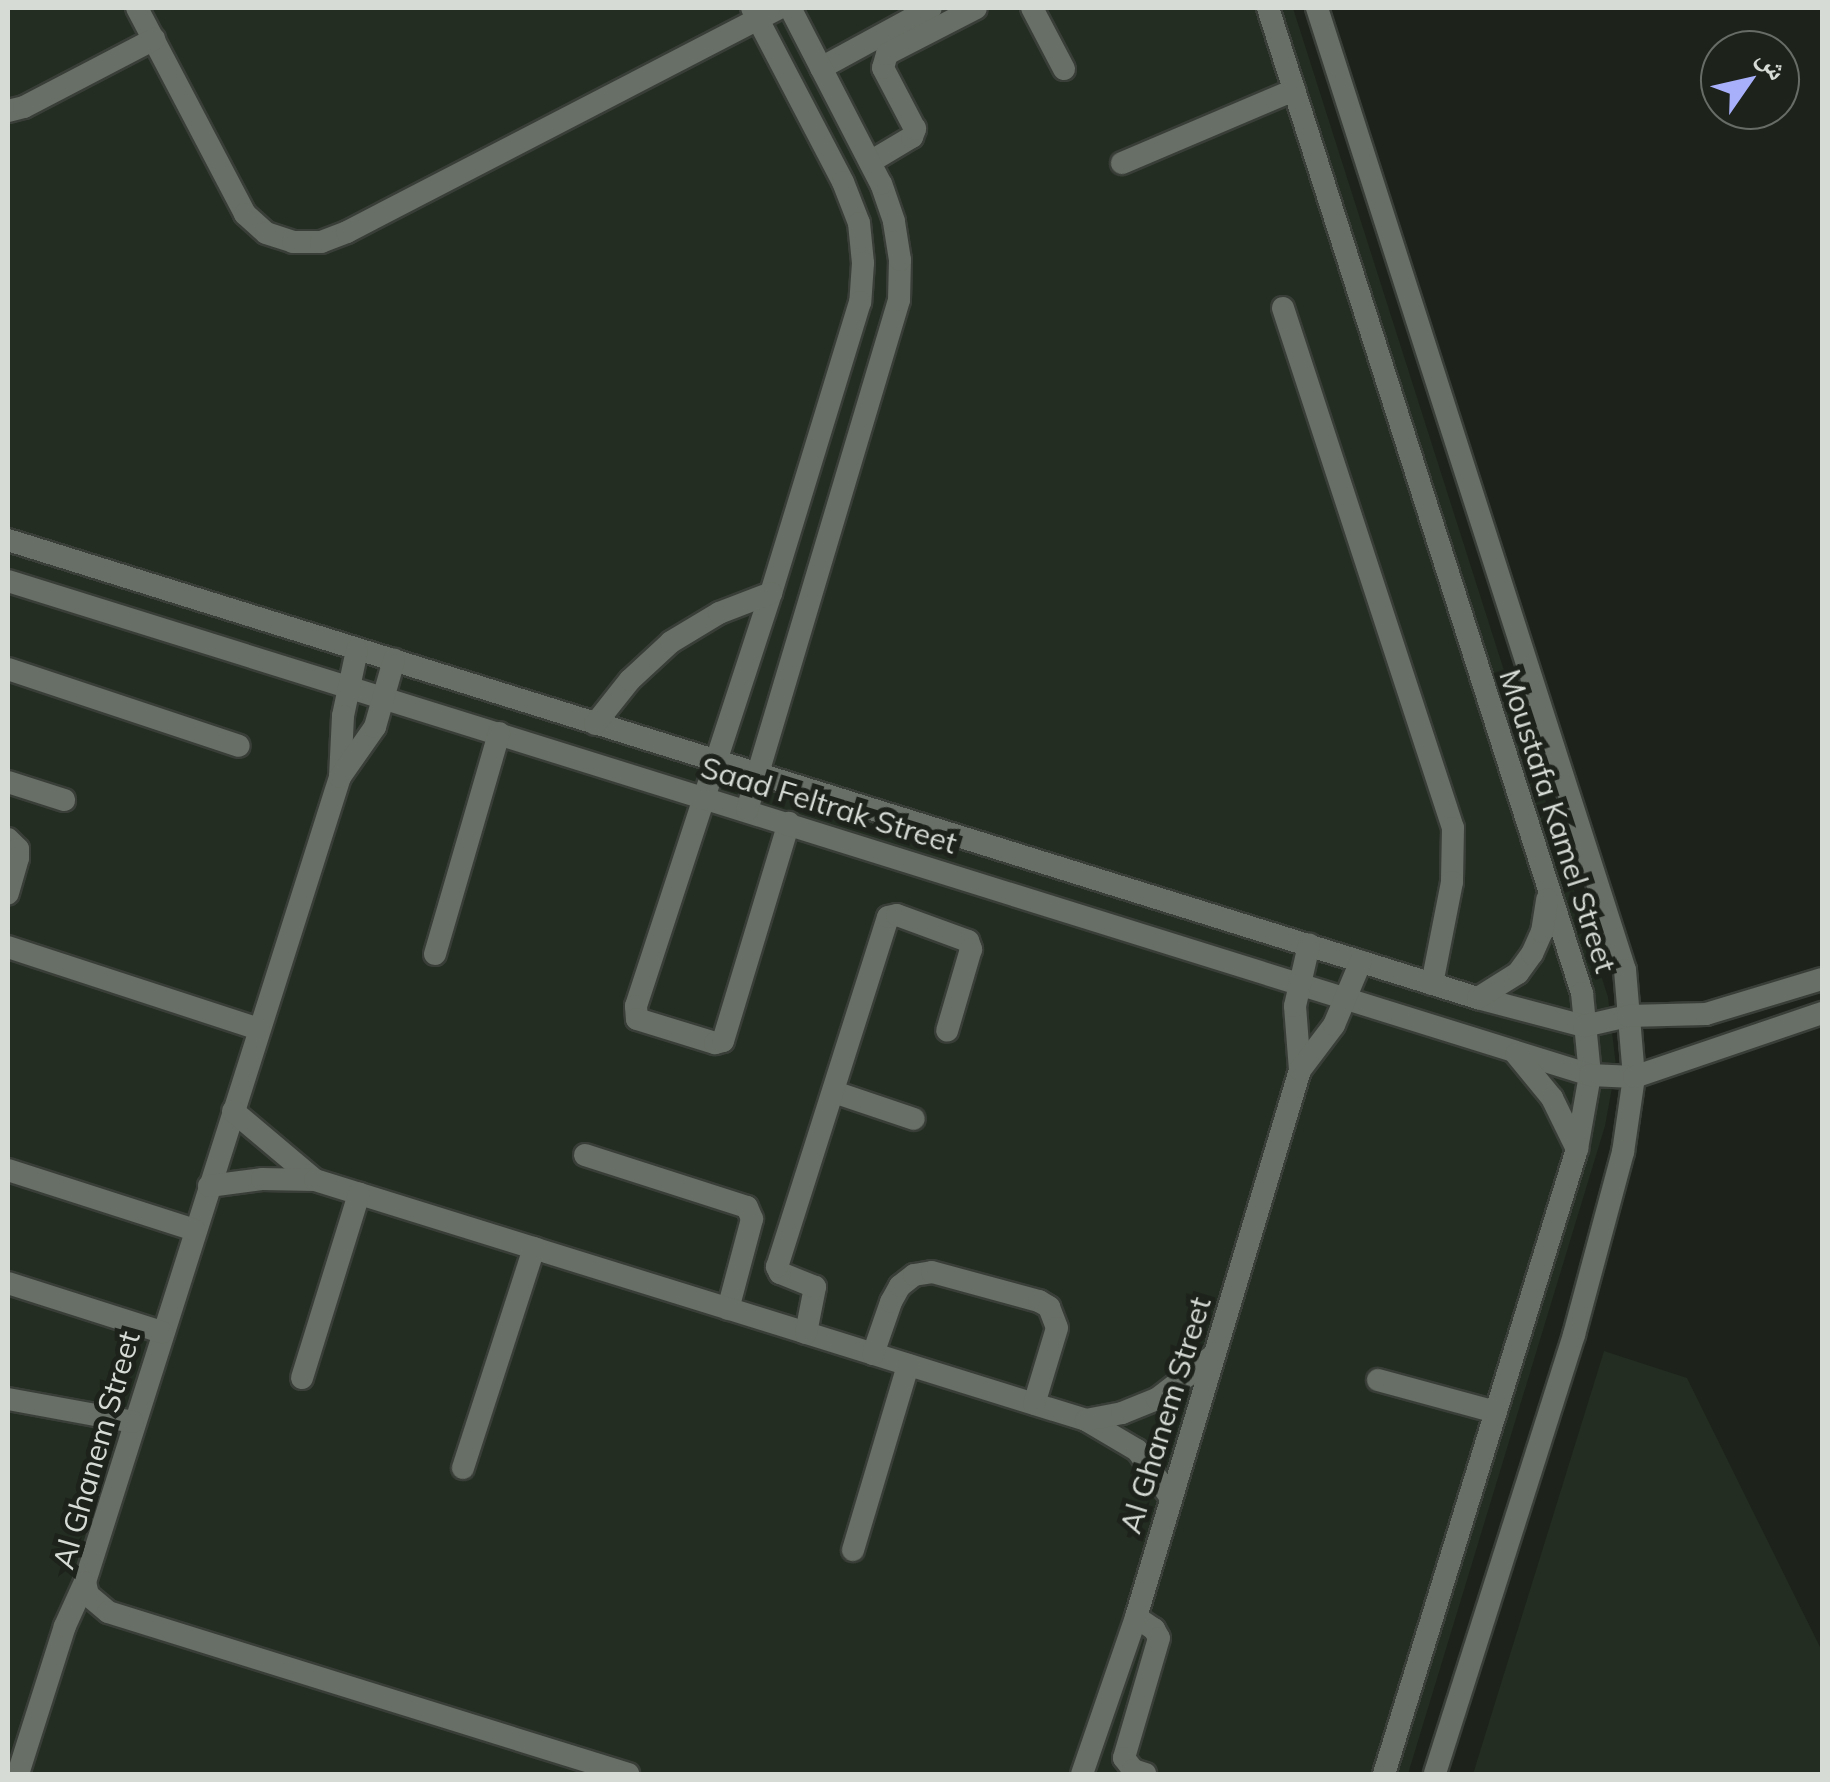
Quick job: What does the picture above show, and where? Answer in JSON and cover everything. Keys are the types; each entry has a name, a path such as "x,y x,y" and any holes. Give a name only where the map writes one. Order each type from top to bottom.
{"street":[{"path":"137,8 245,214 266,233 292,242 321,242 755,13 780,8"},
{"path":"747,810 899,300 900,260 894,221 870,162 790,8"},
{"path":"821,68 931,8"},
{"path":"870,162 912,136 915,129 883,68 887,54 976,8"},
{"path":"1032,8 1064,69"},
{"name":"Moustafa Kamel Street","path":"1268,8 1582,993 1590,1075 1577,1149 1384,1774"},
{"name":"Moustafa Kamel Street","path":"1318,8 1626,970 1634,1077 1623,1152 1579,1319 1435,1774"},
{"path":"755,13 843,182 859,223 863,262 860,302 771,592 636,1006 638,1019 714,1044 724,1040 789,823"},
{"path":"8,111 24,107 154,39"},
{"path":"1122,163 1294,90"},
{"path":"1283,308 1452,828 1452,882 1432,984"},
{"name":"Saad Feltrak Street","path":"8,540 1432,984 1584,1026 1628,1016 1706,1014 1822,979"},
{"name":"Saad Feltrak Street","path":"8,581 1516,1054 1590,1075 1634,1077"},
{"path":"595,724 630,680 672,642 719,613 771,592"},
{"name":"Al Ghanem Street","path":"357,650 348,686 340,777 132,1422 85,1582 88,1595 108,1612 628,1774"},
{"name":"Al Ghanem Street","path":"340,777 374,727 386,698 394,660"},
{"path":"8,669 239,746"},
{"path":"435,954 499,733"},
{"path":"8,782 64,800"},
{"path":"8,840 18,849 18,858 8,894"},
{"path":"1478,998 1518,973 1532,954 1542,932 1546,885"},
{"path":"806,1333 815,1287 780,1273 777,1267 888,916 897,915 968,940 971,949 947,1031"},
{"name":"Al Ghanem Street","path":"1300,1070 1294,1027 1298,984 1309,946"},
{"path":"8,947 260,1029"},
{"name":"Al Ghanem Street","path":"1082,1774 1136,1617 1300,1070 1347,1000 1360,961"},
{"path":"1769,996 1778,1028"},
{"path":"1634,1077 1822,1013"},
{"path":"1516,1054 1552,1098 1577,1149"},
{"path":"834,1092 914,1119"},
{"path":"234,1111 316,1180"},
{"path":"584,1155 747,1206 752,1219 728,1308"},
{"path":"8,1170 195,1230"},
{"path":"209,1186 262,1179 316,1180 1086,1420 1137,1450 1171,1498"},
{"path":"302,1378 359,1194"},
{"path":"463,1468 534,1248"},
{"path":"872,1354 900,1286 914,1275 932,1272 1039,1301 1055,1316 1057,1328 1034,1404"},
{"path":"8,1283 162,1332"},
{"path":"1086,1420 1122,1413 1157,1399 1215,1353"},
{"path":"853,1550 908,1365"},
{"path":"1378,1380 1496,1412"},
{"path":"8,1399 132,1422"},
{"path":"18,1774 66,1626 85,1582"},
{"path":"1136,1617 1154,1628 1160,1638 1124,1758 1128,1766 1146,1774"}],"shaded area":[{"path":"8,8 1293,8 1608,997 1616,1066 1605,1126 1408,1774 8,1774"},
{"path":"1604,1351 1687,1378 1822,1651 1822,1774 1473,1774"}]}
